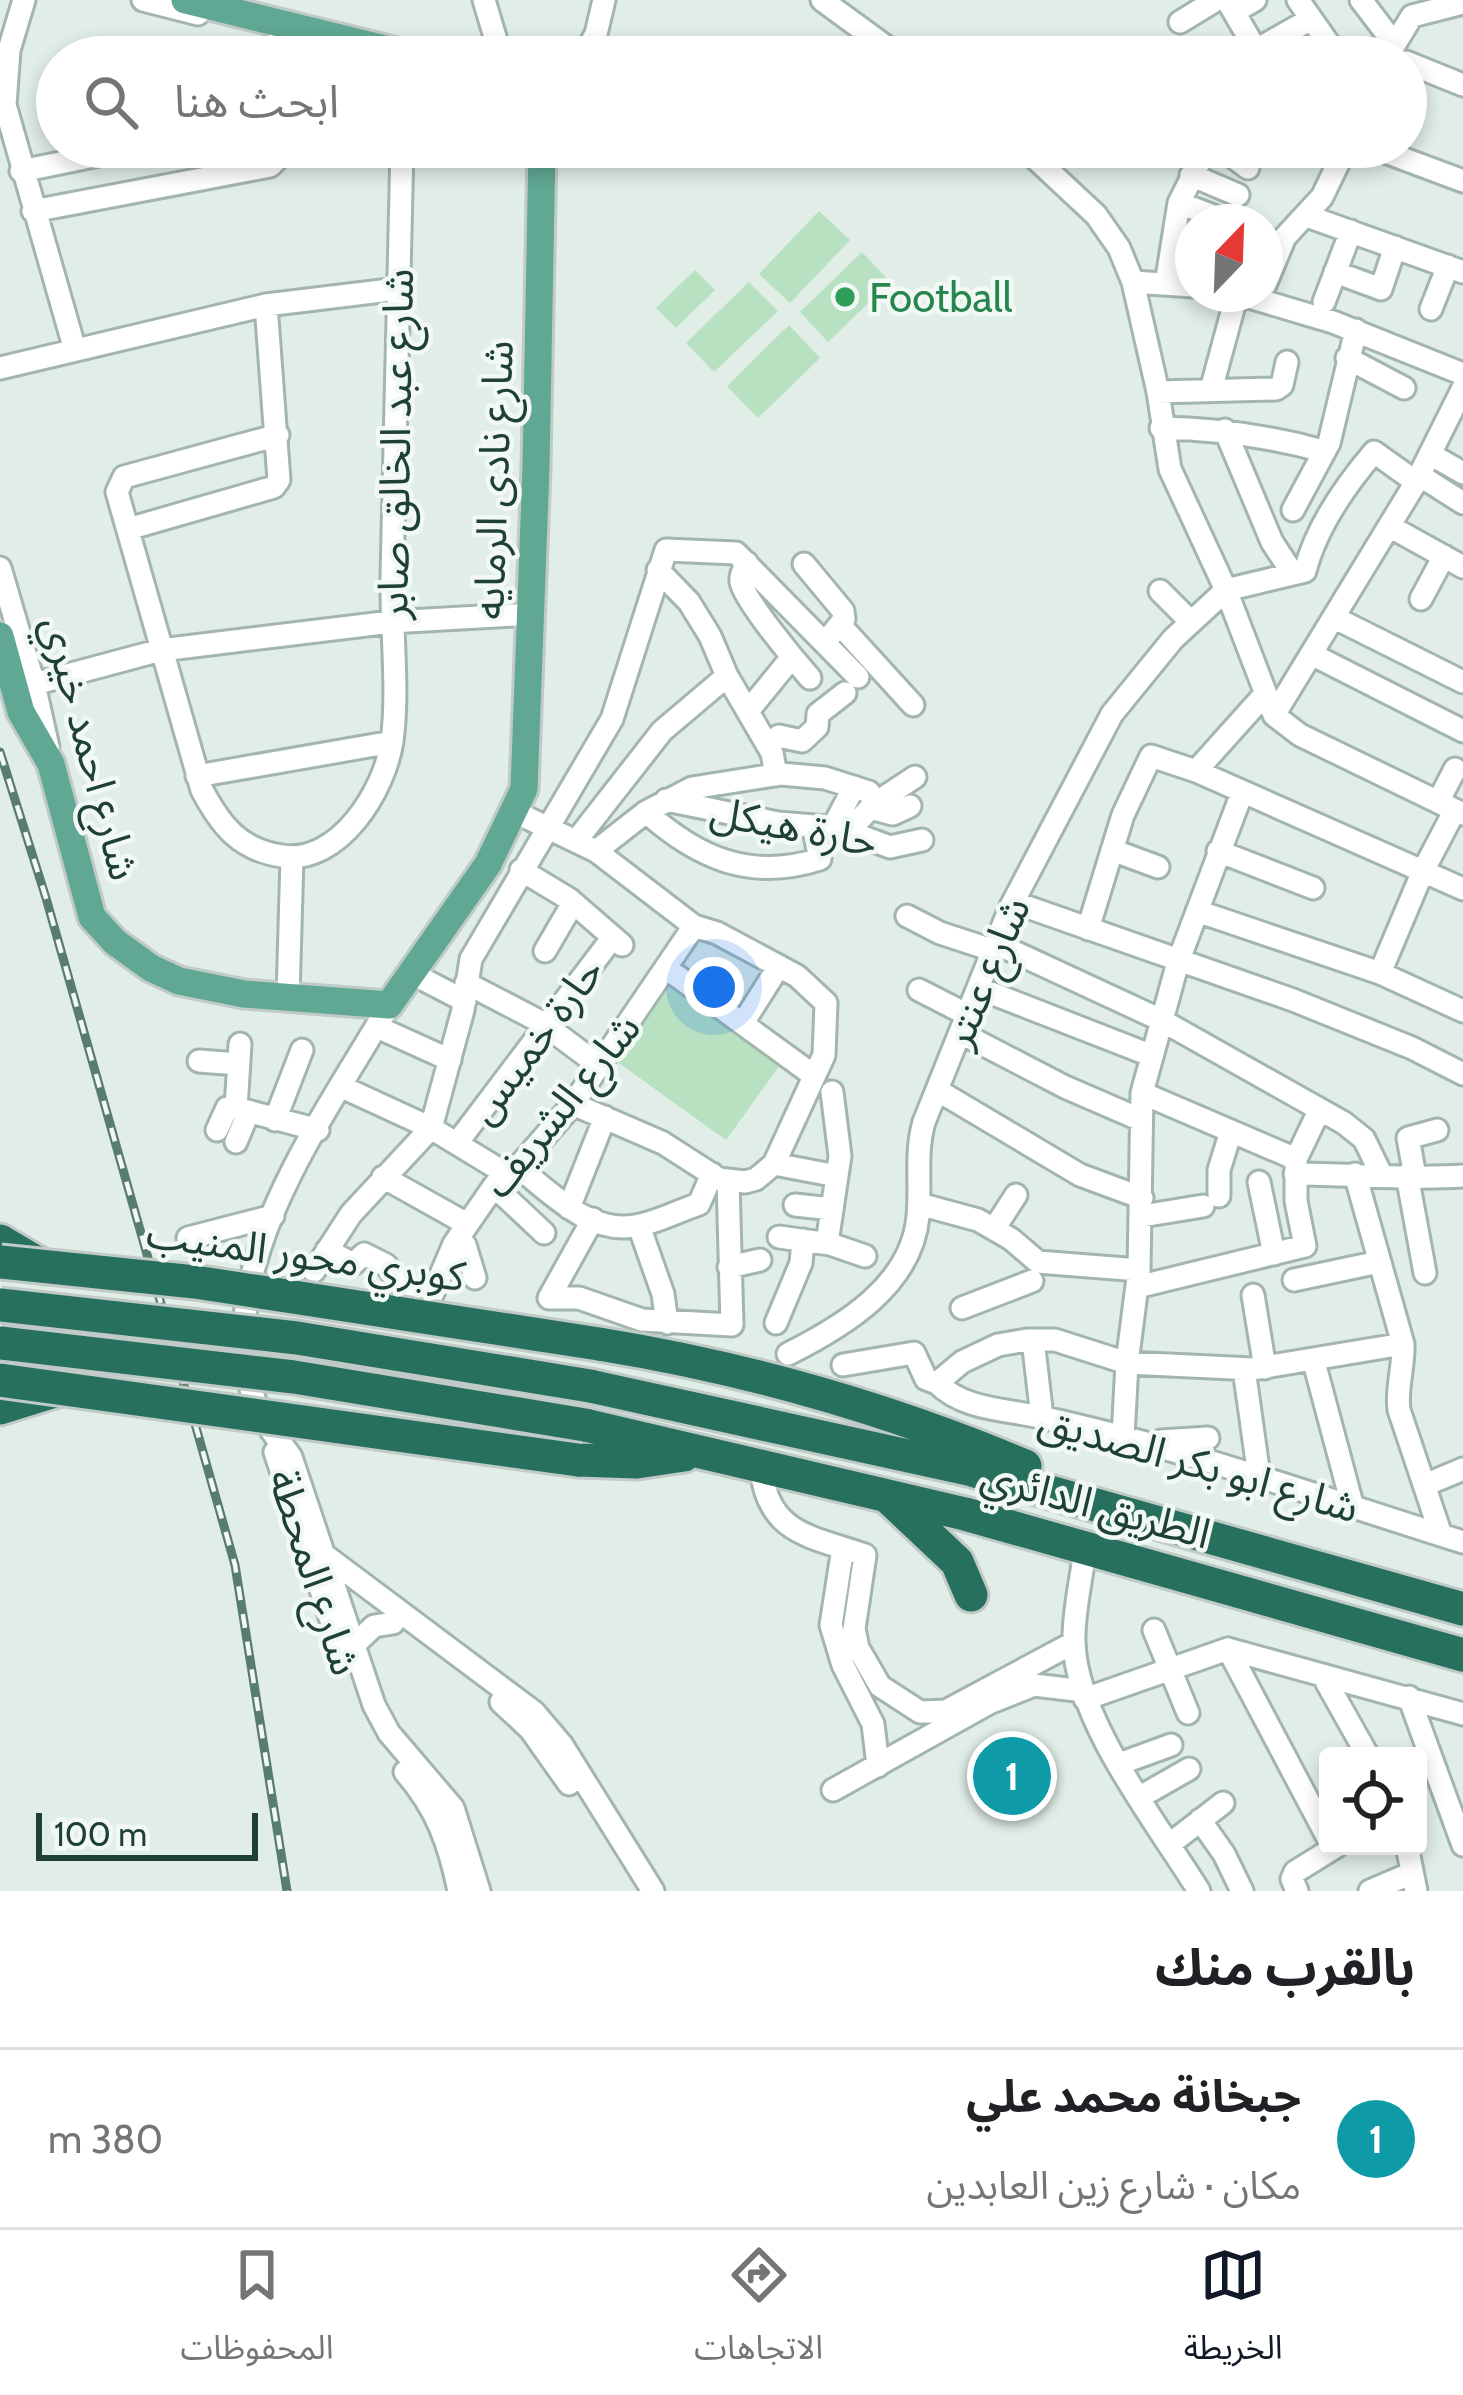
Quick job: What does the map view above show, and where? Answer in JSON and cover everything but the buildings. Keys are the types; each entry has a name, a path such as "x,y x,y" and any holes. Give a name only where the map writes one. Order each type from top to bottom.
{"highway":[{"path":"0,1241 44,1267"},
{"name":"كوبري محور المنيب","path":"0,1262 330,1300 599,1345"},
{"name":"كوبري محور المنيب","path":"0,1305 273,1334 590,1386"},
{"name":"الطريق الدائري","path":"0,1343 294,1377 585,1425 882,1492 1463,1655"},
{"name":"الطريق الدائري","path":"599,1345 747,1372 863,1405 1037,1471 1076,1499"},
{"path":"0,1380 67,1388"},
{"name":"الطريق الدائري","path":"590,1386 972,1470 1463,1609"},
{"path":"0,1408 67,1388"},
{"name":"الطريق الدائري","path":"67,1388 578,1460 637,1462 701,1451"},
{"path":"882,1492 957,1562 971,1595"}],"main road":[{"path":"185,0 330,36"},
{"name":"شارع نادى الرمايه","path":"515,812 509,784 525,168"},
{"name":"شارع نادى الرمايه","path":"383,1016 488,864 525,781 541,168"},
{"path":"0,635 21,712 51,764"},
{"name":"شارع احمد خيري","path":"51,764 92,917 115,942 179,981 244,994 288,996 383,1016"}],"street":[{"path":"24,0 9,50 4,91 21,171 75,350"},
{"path":"142,0 249,36"},
{"path":"226,0 370,36"},
{"path":"484,0 495,36"},
{"path":"595,36 604,0"},
{"path":"822,0 871,36"},
{"path":"1180,22 1225,4 1255,0"},
{"path":"1361,0 1383,36"},
{"path":"1403,36 1412,16 1463,3"},
{"path":"1225,4 1246,36"},
{"path":"1277,36 1304,10 1323,36"},
{"path":"1427,69 1463,85"},
{"path":"21,171 36,168"},
{"path":"33,211 259,168"},
{"name":"شارع عبد الخالق صابر","path":"392,742 401,168"},
{"path":"1046,168 1096,215 1119,248 1133,282 1170,469 1226,590 1269,705 1300,735 1452,809"},
{"path":"1166,284 1179,203 1195,168"},
{"path":"1283,240 1322,197 1336,168"},
{"path":"1427,168 1463,181"},
{"path":"1191,175 1238,195"},
{"path":"1306,216 1456,269 1431,309"},
{"path":"1328,322 1335,272 1352,231"},
{"path":"1335,272 1381,289 1395,247"},
{"path":"1133,282 1175,285"},
{"path":"0,368 266,305 398,289"},
{"path":"128,529 274,487 279,480 266,305"},
{"path":"1283,305 1463,374"},
{"path":"1211,390 1244,312"},
{"path":"1293,510 1338,416 1356,331"},
{"path":"1347,358 1392,389"},
{"path":"1158,392 1279,388 1287,362"},
{"path":"1196,771 1269,705 1313,655 1418,479 1463,388"},
{"path":"1161,428 1225,430 1323,452"},
{"path":"1225,430 1272,542 1294,574"},
{"path":"197,776 392,742 373,795 358,816 338,838 292,858 265,854 240,842 219,822 197,776 117,492 124,477 278,435"},
{"path":"1226,590 1305,571 1309,550 1373,452 1463,503"},
{"path":"1430,454 1462,469"},
{"path":"1305,487 1336,506"},
{"path":"1389,526 1454,561 1420,599"},
{"path":"314,1271 383,1177 431,1128 471,959 611,719 660,562 670,548 742,558 823,642 852,685 818,714 817,727 805,739 779,736 767,745"},
{"path":"742,558 743,587 811,678"},
{"path":"660,562 710,636 767,745 776,775"},
{"path":"804,564 843,611 841,626 823,642"},
{"name":"شارع احمد خيري","path":"0,568 34,684 51,764"},
{"name":"شارع عنتر","path":"788,1354 866,1307 887,1285 914,1239 918,1141 1013,902 1112,714 1191,622 1226,590"},
{"path":"1160,591 1191,622"},
{"path":"34,684 161,650 391,622 515,615"},
{"path":"1335,618 1458,680 1463,656"},
{"path":"841,626 913,705"},
{"path":"1313,655 1460,721"},
{"path":"748,711 792,657"},
{"path":"586,846 662,730 727,676"},
{"path":"1088,929 1148,758 1156,756 1463,889"},
{"path":"1380,973 1452,809 1455,769"},
{"path":"586,846 692,788 776,775 825,778 892,814 910,806"},
{"path":"646,812 693,848 760,871 769,880 820,859 832,828 864,796 915,777"},
{"path":"1123,1437 1142,1207 1142,1093 1178,962 1242,793"},
{"name":"حارة هيكل","path":"666,800 778,824 832,828 890,847 922,840"},
{"path":"515,812 586,846 694,926 778,966 817,991 826,1003 814,1075 774,1164 756,1179 720,1178 663,1143 573,1104"},
{"path":"1112,850 1158,867"},
{"path":"1218,851 1313,888"},
{"path":"288,996 292,858"},
{"path":"521,870 573,903 545,951"},
{"path":"1013,902 1293,1000 1463,1074"},
{"name":"حارة خميس","path":"457,1143 617,941 573,903"},
{"path":"1197,911 1380,973 1463,1011"},
{"path":"907,916 940,933 994,946 1161,1019 1364,1139 1381,1174"},
{"name":"شارع الشريف","path":"327,1250 353,1264 364,1254 386,1265 409,1298 433,1293 462,1231 505,1175 573,1104 694,926"},
{"path":"743,1023 778,966"},
{"path":"666,968 843,1091 845,1166 826,1243"},
{"path":"411,974 548,1026 601,1067"},
{"path":"978,988 1150,1055"},
{"path":"920,990 1065,1087 1139,1119"},
{"path":"383,1016 450,1060"},
{"name":"شارع المحطة","path":"383,1016 317,1130 256,1258 243,1326 245,1366 256,1404 274,1439 275,1455 323,1564 374,1705 389,1733 453,1808 479,1891"},
{"path":"275,1120 302,1050"},
{"path":"200,1061 239,1054 242,1111"},
{"path":"342,1087 431,1128 569,1208 620,1228 639,1226 698,1204 720,1178"},
{"path":"937,1090 1142,1207 1211,1201 1231,1131"},
{"path":"1142,1093 1231,1131 1296,1167 1424,1179 1463,1176"},
{"path":"226,1136 226,1108 317,1130"},
{"path":"919,1204 978,1220 1050,1264 1138,1278 1274,1254 1306,1244 1296,1202 1296,1167 1319,1112"},
{"path":"569,1208 605,1117"},
{"path":"1425,1273 1408,1138 1437,1130"},
{"path":"774,1164 845,1166"},
{"path":"1354,1174 1403,1344 1397,1393 1425,1485 1452,1538"},
{"path":"505,1175 544,1233"},
{"path":"383,1177 462,1231 475,1278"},
{"path":"593,1219 549,1298 579,1298 642,1320 732,1325 720,1178"},
{"path":"1259,1182 1274,1254"},
{"path":"994,1228 1016,1195"},
{"path":"796,1204 832,1209"},
{"path":"188,1238 273,1216"},
{"path":"639,1226 663,1294 667,1323"},
{"path":"779,1237 826,1243 865,1256"},
{"path":"776,1323 800,1263 802,1240"},
{"path":"962,1308 1034,1289 1026,1252"},
{"path":"729,1267 760,1260"},
{"path":"1294,1280 1379,1262"},
{"path":"1253,1295 1259,1476"},
{"path":"937,1383 962,1362 998,1346 1033,1340 1055,1340 1126,1363 1255,1368 1403,1344"},
{"path":"1033,1340 1042,1417"},
{"name":"شارع ابو بكر الصديق","path":"843,1365 904,1351 914,1353 926,1379 966,1402 1123,1437 1452,1538"},
{"path":"1314,1361 1352,1504"},
{"path":"1146,1444 1208,1438"},
{"path":"761,1467 766,1501 779,1518 796,1533 854,1551 831,1625 843,1665 871,1692 934,1714 1073,1643"},
{"path":"1425,1485 1463,1469"},
{"path":"1085,1548 1073,1643 1085,1695 1119,1764 1193,1888"},
{"path":"323,1564 393,1623 493,1695 530,1730 637,1891"},
{"path":"323,1564 534,1712 562,1745 653,1891"},
{"name":"شارع المحطة","path":"323,1564 362,1711 379,1741 437,1814 459,1891"},
{"path":"353,1645 368,1629 393,1623"},
{"path":"1154,1630 1188,1713"},
{"path":"1228,1649 1319,1818"},
{"path":"833,1790 989,1703 1034,1685 1085,1695 1228,1649 1463,1714"},
{"path":"1323,1676 1363,1747"},
{"path":"871,1692 878,1766"},
{"path":"1409,1697 1463,1845"},
{"path":"1119,1764 1171,1745"},
{"path":"1140,1798 1189,1769"},
{"path":"1170,1844 1223,1803"},
{"path":"1201,1820 1233,1888"},
{"path":"1298,1891 1292,1880 1295,1872 1319,1854"},
{"path":"1370,1891 1414,1882"}],"green space":[{"path":"819,211 850,240 790,303 759,274"},
{"name":"Football","path":"862,252 890,282 828,342 800,312"},
{"path":"695,270 715,290 676,328 656,308"},
{"path":"749,282 778,311 714,372 686,343"},
{"path":"789,325 820,358 758,418 727,386"},
{"path":"675,979 785,1058 726,1140 616,1061"}],"railway":[{"path":"0,752 46,898 235,1565 287,1891"}],"place":[{"name":"Football","path":"845,297"},
{"name":"جبخانة محمد علي","path":"1012,1776"}]}
